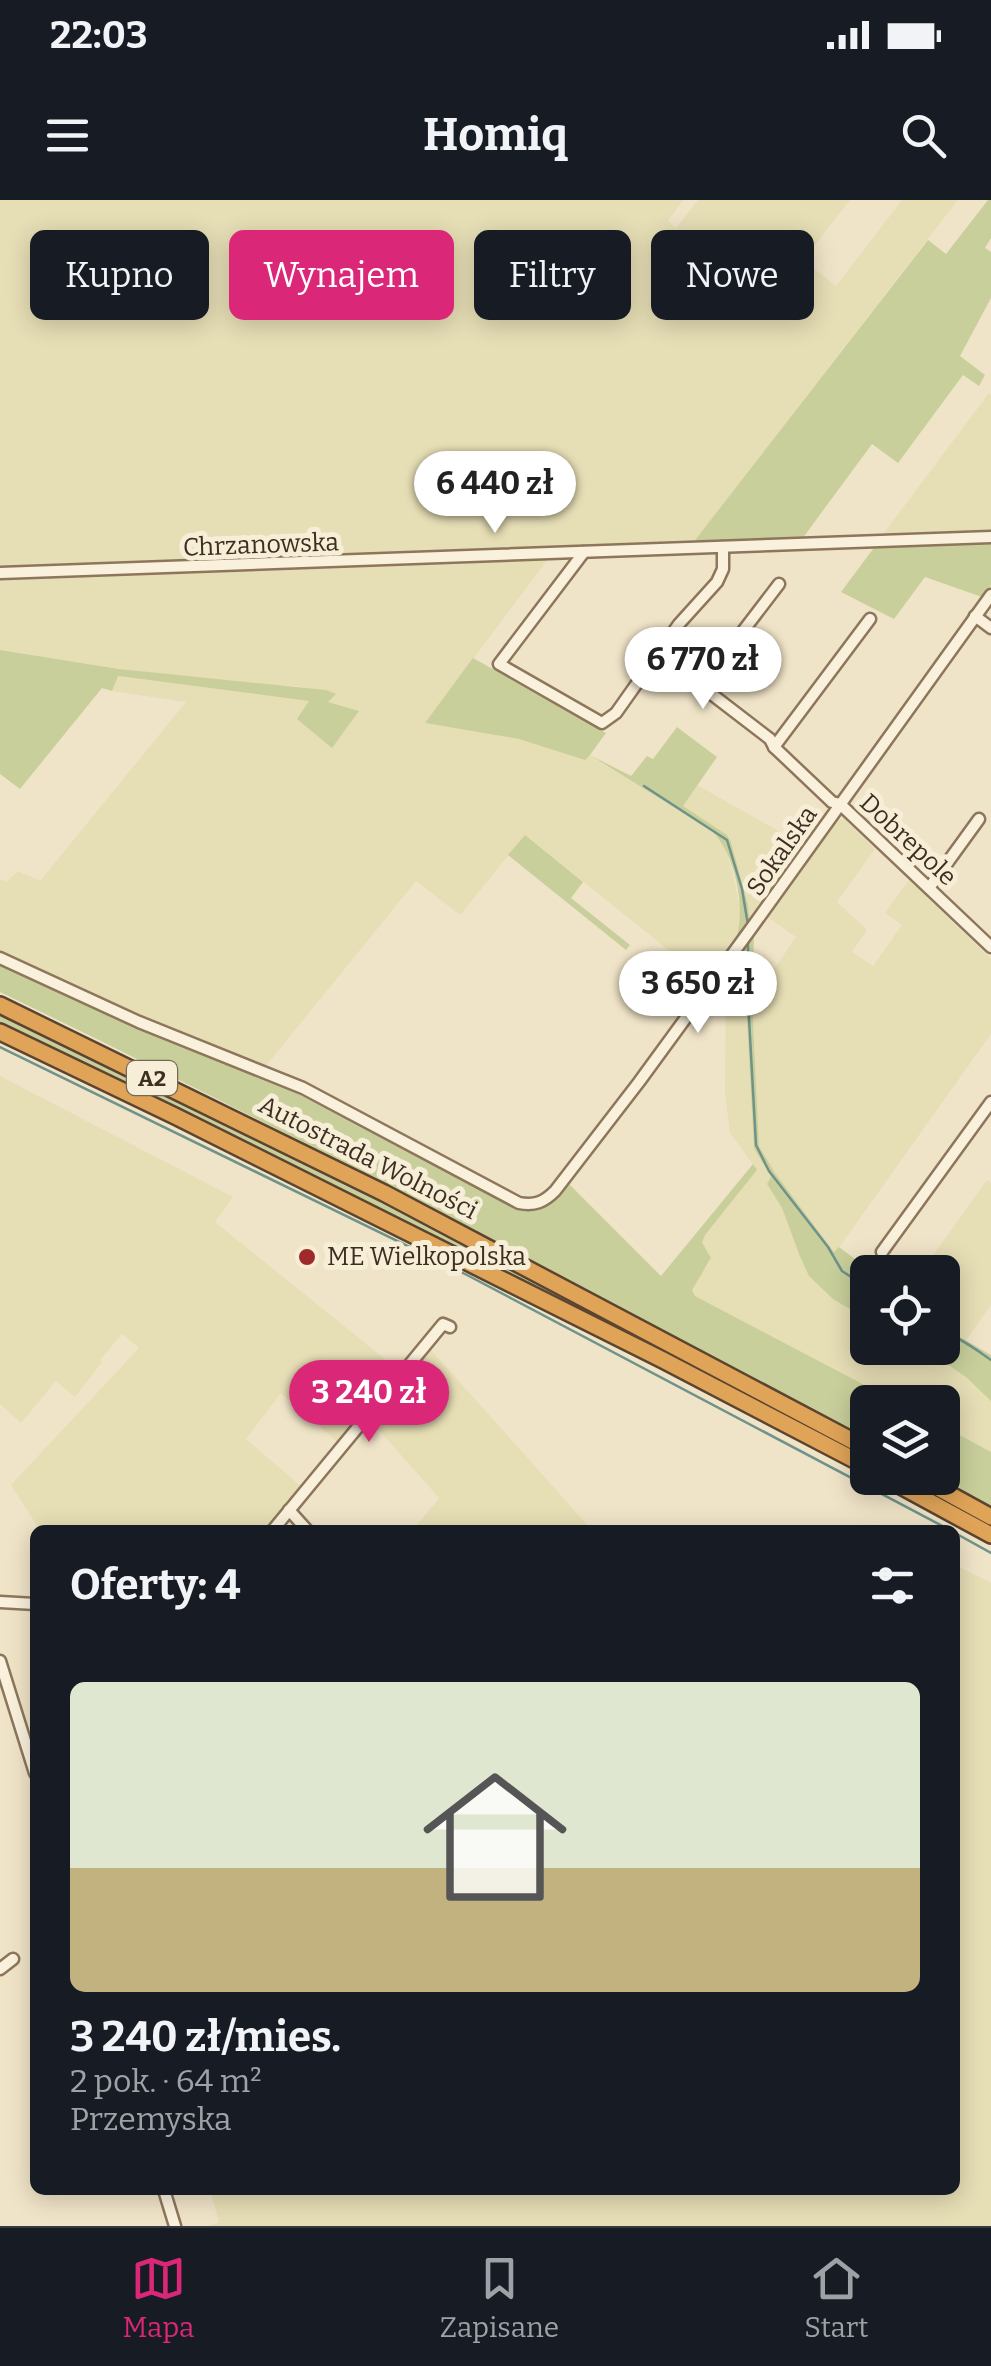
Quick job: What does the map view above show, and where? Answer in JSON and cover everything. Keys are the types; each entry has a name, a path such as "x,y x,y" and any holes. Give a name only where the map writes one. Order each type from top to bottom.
{"highway":[{"name":"Autostrada Wolności","path":"0,1005 356,1179 850,1440"},
{"name":"Autostrada Wolności","path":"0,1034 646,1351 850,1459"},
{"path":"917,1495 991,1535"},
{"path":"952,1495 991,1516"}],"street":[{"name":"Chrzanowska","path":"0,573 991,538"},
{"path":"584,552 498,664 602,722 616,713 679,624 717,582 723,569 723,548"},
{"path":"701,686 778,584"},
{"name":"Sokalska","path":"0,958 138,1022 303,1088 519,1203 537,1204 562,1182 674,1035 991,595"},
{"path":"975,616 991,628"},
{"path":"774,746 870,619"},
{"name":"Dobrepole","path":"657,656 770,739 832,802 840,804 991,947"},
{"path":"929,888 980,819"},
{"path":"882,1252 991,1102"},
{"path":"277,1525 443,1324 450,1328"},
{"path":"289,1510 302,1525"},
{"path":"0,1602 30,1604"},
{"path":"0,1661 30,1757"},
{"path":"0,1969 12,1959"},
{"path":"166,2195 176,2226"}],"shaded area":[{"path":"0,200 683,200 668,221 676,228 698,200 850,200 814,246 814,230 651,230 651,320 814,320 814,269 836,286 902,200 958,200 692,544 0,567"},
{"path":"989,393 991,533 881,537"},
{"path":"548,559 425,723 589,755 713,832 724,845 742,917 735,941 706,980 525,835 460,915 416,881 265,1067 76,990 0,953 0,879 6,882 18,871 40,881 186,702 112,691 117,676 310,701 327,702 335,694 297,686 119,669 0,650 0,577"},
{"path":"697,785 805,846 750,924 731,841 682,806"},
{"path":"844,819 875,849 837,902 867,930 852,952 873,966 902,925 885,913 909,880 991,959 991,1034 835,1253 759,1146 752,1001 796,937 766,916 835,820"},
{"path":"726,982 745,982 754,1147 772,1178 767,1184 782,1208 799,1254 850,1308 850,1365 948,1365 991,1401 991,1452 960,1435 960,1385 865,1385 695,1296 693,1284 710,1262 702,1242 705,1235 757,1170 730,1133 725,1094"},
{"path":"0,1076 233,1197 215,1222 391,1364 395,1375 339,1443 281,1393 246,1439 303,1488 273,1525 37,1525 11,1485 139,1348 122,1334 75,1397 56,1381 21,1423 0,1404"},
{"path":"987,1180 991,1183 991,1305 966,1340 960,1337 960,1255 933,1255"},
{"path":"431,1350 588,1525 417,1525 439,1498 371,1421"},
{"path":"960,1568 991,1583 991,2226 209,2226 219,2222 211,2195 960,2195"}],"green space":[{"path":"988,200 991,238 985,248 991,252 991,298 960,356 985,375 979,386 963,375 898,463 872,444 802,539 692,544 928,240 946,254"},
{"path":"991,541 991,585 982,597 925,577 894,619 841,592 876,545"},
{"path":"0,650 119,669 326,690 336,694 328,702 359,711 332,748 297,719 309,701 118,676 112,691 102,688 20,789 0,774"},
{"path":"473,658 606,733 585,760 519,739 425,723"},
{"path":"677,727 717,757 683,806 727,835 731,842 750,924 735,941 740,915 737,884 721,842 713,832 590,755 631,776 647,756 653,759"},
{"path":"525,835 583,882 571,898 630,945 626,950 508,855"},
{"path":"754,934 752,1001 759,1146 834,1252 839,1247 850,1255 850,1309 809,1276 782,1208 767,1184 771,1177 754,1148 745,983 738,953"},
{"path":"0,963 86,1004 264,1077 508,1201 554,1197 568,1183 661,1276 753,1164 757,1170 705,1235 702,1242 711,1258 692,1290 695,1296 865,1385 850,1385 850,1430 327,1155 0,992"},
{"path":"0,1011 368,1190 850,1447 850,1452 0,1025"},
{"path":"960,1337 991,1355 991,1401 948,1365 960,1365"},
{"path":"960,1435 991,1452 991,1507 960,1490"}],"waterway":[{"path":"644,786 727,840 748,925"},
{"path":"748,942 756,1145 769,1171 842,1271 850,1276"},
{"path":"0,1047 467,1275 941,1525"},
{"path":"960,1340 991,1360"},
{"path":"960,1536 991,1553"}],"place":[{"name":"ME Wielkopolska","path":"307,1257"}]}
